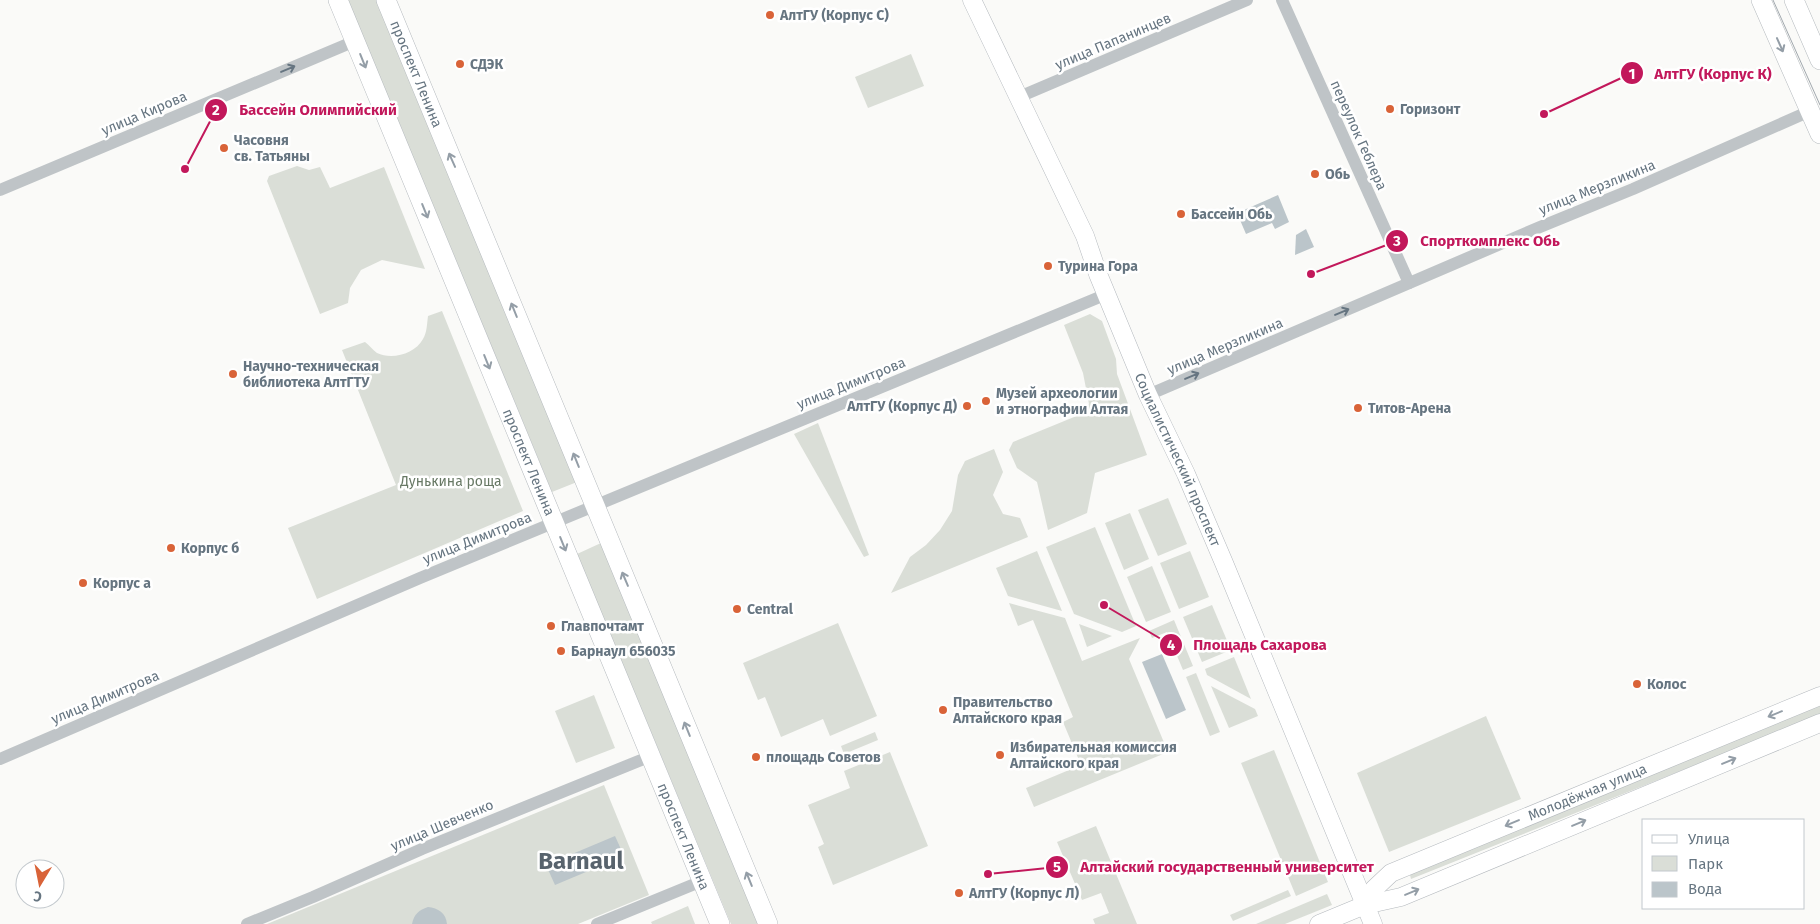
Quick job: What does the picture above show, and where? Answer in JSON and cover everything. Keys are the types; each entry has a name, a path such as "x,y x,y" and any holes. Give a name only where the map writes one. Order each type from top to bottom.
{"main road":[{"name":"проспект Ленина","path":"338,0 720,924"},
{"name":"проспект Ленина","path":"386,0 768,924"},
{"path":"1761,0 1820,134"},
{"path":"1794,0 1820,60"}],"street":[{"name":"Социалистический проспект","path":"972,0 1085,236 1148,395 1186,474 1224,563 1373,924"},
{"name":"улица Папанинцев","path":"1019,97 1247,0"},
{"name":"переулок Геблера","path":"1282,0 1409,283"},
{"name":"улица Кирова","path":"0,190 355,41"},
{"name":"улица Мерзликина","path":"1148,395 1409,283 1633,190 1810,111"},
{"name":"улица Димитрова","path":"0,758 420,578 1107,294"},
{"name":"Молодёжная улица","path":"1365,905 1374,889 1391,873 1820,696"},
{"name":"Молодёжная улица","path":"1319,924 1365,905 1401,897 1820,723"},
{"name":"улица Шевченко","path":"247,924 458,834 651,756"},
{"path":"597,924 702,881"}],"green space":[{"path":"348,0 377,0 577,482 552,492"},
{"path":"911,54 924,86 868,108 855,77"},
{"path":"297,166 309,170 320,167 330,188 384,167 425,269 382,260 361,270 350,288 348,303 320,314 267,181 269,176"},
{"name":"Дунькина роща","path":"442,311 523,511 317,599 288,528 396,485 342,350 365,342 377,353 383,355 396,356 409,352 424,337 428,316"},
{"path":"1090,314 1102,321 1116,359 1117,374 1147,455 1095,473 1087,513 1048,530 1037,482 1017,468 1009,450 1013,442 1079,415 1089,404 1083,373 1064,325"},
{"path":"818,423 869,555 864,557 794,434"},
{"path":"994,449 1003,472 993,495 1003,514 1020,518 1028,537 891,593 910,557 926,545 940,530 952,511 958,475 965,461"},
{"path":"1168,498 1187,544 1158,556 1138,510"},
{"path":"1130,513 1149,559 1124,570 1105,523"},
{"path":"1095,527 1136,626 1122,632 1074,614 1046,547"},
{"path":"601,543 759,924 731,924 577,554"},
{"path":"1037,551 1062,611 1008,596 996,568"},
{"path":"1190,551 1209,597 1179,609 1160,563"},
{"path":"1152,566 1171,612 1146,622 1127,577"},
{"path":"1009,603 1065,618 1082,661 1140,638 1129,659 1168,752 1034,807 1026,788 1081,765 1063,722 1073,717 1033,620 1018,626"},
{"path":"1212,605 1231,650 1202,662 1183,617"},
{"path":"1174,620 1193,666 1183,670 1167,632 1152,638 1149,631"},
{"path":"838,623 877,716 830,736 823,719 781,737 765,697 758,700 743,663"},
{"path":"1079,624 1112,636 1087,647"},
{"path":"1234,657 1251,699 1207,675 1205,669"},
{"path":"1196,673 1220,732 1210,736 1186,677"},
{"path":"1211,686 1255,709 1258,716 1229,728"},
{"path":"594,695 615,748 576,763 555,711"},
{"path":"1820,703 1820,715 1411,879 1409,871"},
{"path":"1486,716 1521,799 1389,852 1357,773"},
{"path":"875,732 878,740 844,754 841,746"},
{"path":"1274,750 1328,882 1296,896 1241,763"},
{"path":"890,752 928,846 833,885 818,847 824,844 808,805 850,788 844,771"},
{"path":"604,785 649,895 578,924 267,924"},
{"path":"1096,826 1137,924 1095,924 1093,919 1109,913 1101,893 1082,900 1057,842"},
{"path":"1288,890 1291,896 1233,921 1230,915"},
{"path":"1327,894 1332,905 1285,924 1256,924"},
{"path":"688,906 695,924 652,924 651,922"}],"water":[{"path":"1278,195 1289,222 1275,229 1272,223 1246,234 1237,213"},
{"path":"1306,229 1314,247 1295,255 1296,235"},
{"path":"1162,654 1186,710 1166,719 1142,662"},
{"path":"615,836 624,856 555,885 546,865"},
{"path":"428,907 441,912 447,924 412,924 417,913"}],"tram line":[{"path":"1773,0 1820,105"}],"place":[{"name":"АлтГУ (Корпус С)","path":"770,15"},
{"name":"СДЭК","path":"460,64"},
{"name":"Горизонт","path":"1390,109"},
{"name":"АлтГУ (Корпус К)","path":"1544,114"},
{"name":"Часовня св. Татьяны","path":"224,148"},
{"name":"Бассейн Олимпийский","path":"185,169"},
{"name":"Обь","path":"1315,174"},
{"name":"Бассейн Обь","path":"1181,214"},
{"name":"Турина Гора","path":"1048,266"},
{"name":"Спорткомплекс Обь","path":"1311,274"},
{"name":"Научно-техническая библиотека АлтГТУ","path":"233,374"},
{"name":"Музей археологии и этнографии Алтая","path":"986,401"},
{"name":"АлтГУ (Корпус Д)","path":"967,406"},
{"name":"Титов-Арена","path":"1358,408"},
{"name":"Корпус б","path":"171,548"},
{"name":"Корпус а","path":"83,583"},
{"name":"Площадь Сахарова","path":"1104,605"},
{"name":"Central","path":"737,609"},
{"name":"Главпочтамт","path":"551,626"},
{"name":"Барнаул 656035","path":"561,651"},
{"name":"Колос","path":"1637,684"},
{"name":"Правительство Алтайского края","path":"943,710"},
{"name":"Избирательная комиссия Алтайского края","path":"1000,755"},
{"name":"площадь Советов","path":"756,757"},
{"name":"Алтайский государственный университет","path":"988,874"},
{"name":"АлтГУ (Корпус Л)","path":"959,893"}],"district":[{"name":"Barnaul","path":"581,861"}]}
